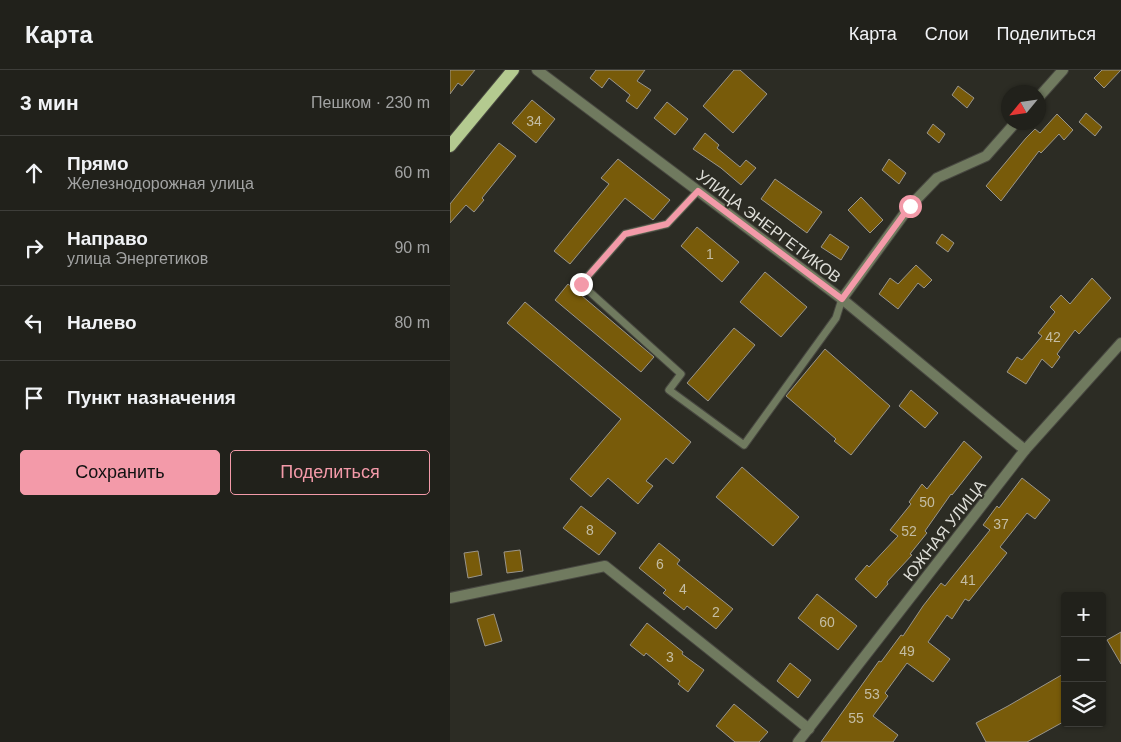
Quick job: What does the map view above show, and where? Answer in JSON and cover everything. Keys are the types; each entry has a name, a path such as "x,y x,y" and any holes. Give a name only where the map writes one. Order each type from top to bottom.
{"main road":[{"path":"450,146 512,70"}],"street":[{"name":"УЛИЦА ЭНЕРГЕТИКОВ","path":"537,70 842,299 1024,450"},
{"path":"1046,89 1063,70"},
{"path":"842,299 910,206 937,178 986,156 1009,130"},
{"name":"ЮЖНАЯ УЛИЦА","path":"798,742 1024,450 1121,343"},
{"path":"450,598 605,566 809,729"}],"lane":[{"path":"698,191 667,224 625,234 581,284 681,374 669,390 744,445 836,318 842,299"}],"building":[{"path":"450,70 475,70 462,86 458,83 450,94"},
{"path":"596,70 645,70 637,81 651,90 637,109 626,101 630,95 609,78 602,88 590,78"},
{"path":"734,70 740,70 767,94 733,133 703,106"},
{"path":"1102,70 1121,70 1104,88 1094,78"},
{"path":"958,86 974,98 967,108 952,95"},
{"path":"532,100 555,119 536,143 512,123"},
{"path":"667,102 688,119 675,135 654,118"},
{"path":"1086,113 1102,127 1095,136 1079,122"},
{"path":"1057,114 1073,130 1064,140 1059,134 1041,153 1039,151 1001,201 986,186 1034,130 1040,133 1046,130 1046,126"},
{"path":"933,124 945,134 939,143 927,133"},
{"path":"705,133 719,145 717,148 740,167 746,160 756,168 741,185 721,168 693,149"},
{"path":"499,143 516,156 482,198 484,200 474,212 466,205 450,223 450,204"},
{"path":"618,159 670,200 653,220 625,198 570,264 554,251 609,184 601,178"},
{"path":"889,159 906,173 899,184 882,170"},
{"path":"775,179 822,212 807,233 761,199"},
{"path":"861,197 883,220 870,233 848,210"},
{"path":"697,227 739,262 722,282 681,246"},
{"path":"830,234 849,247 841,260 821,247"},
{"path":"942,234 954,243 948,252 936,243"},
{"path":"916,265 932,280 924,288 918,283 898,309 879,294 890,278 898,284"},
{"path":"765,272 807,307 781,337 740,302"},
{"path":"1092,278 1111,298 1079,334 1075,330 1057,354 1060,357 1052,368 1042,359 1026,384 1007,372 1017,357 1022,360 1042,336 1038,333 1055,312 1050,307 1061,295 1070,304"},
{"path":"568,284 654,357 641,372 555,300"},
{"path":"525,302 691,442 673,464 666,458 646,481 653,486 638,504 608,478 591,497 570,479 621,419 507,323"},
{"path":"734,328 755,345 708,401 687,383"},
{"path":"825,349 890,406 851,455 834,441 836,439 786,396"},
{"path":"911,390 938,413 925,428 899,406"},
{"path":"964,441 982,457 951,494 925,531 927,533 910,554 912,555 887,582 888,584 876,598 855,579 898,536 890,530 911,504 909,502 922,484 927,489"},
{"path":"742,467 799,517 773,546 716,497"},
{"path":"1022,478 1050,500 1035,519 1027,513 1000,547 1007,553 969,601 965,599 952,619 947,615 928,642 950,659 933,682 907,663 885,693 888,696 873,716 898,735 893,742 821,742 879,661 881,662 901,635 903,636 941,583 945,586 990,530 983,525"},
{"path":"581,506 616,533 599,555 563,528"},
{"path":"659,543 680,560 677,564 733,609 716,629 687,606 684,610 663,593 666,590 639,568"},
{"path":"520,550 523,571 507,573 504,552"},
{"path":"478,551 482,575 468,578 464,553"},
{"path":"817,594 857,626 838,650 798,618"},
{"path":"494,614 502,641 485,646 477,619"},
{"path":"647,623 683,652 682,654 704,670 688,692 678,684 680,681 646,653 644,656 630,645"},
{"path":"1121,632 1121,664 1107,640"},
{"path":"790,663 811,680 798,698 777,681"},
{"path":"1061,675 1061,723 1027,742 986,742 976,723"},
{"path":"734,704 768,732 759,742 735,742 716,726"}],"route":[{"path":"581,284 625,234 667,224 698,191 842,299 910,206"}]}
